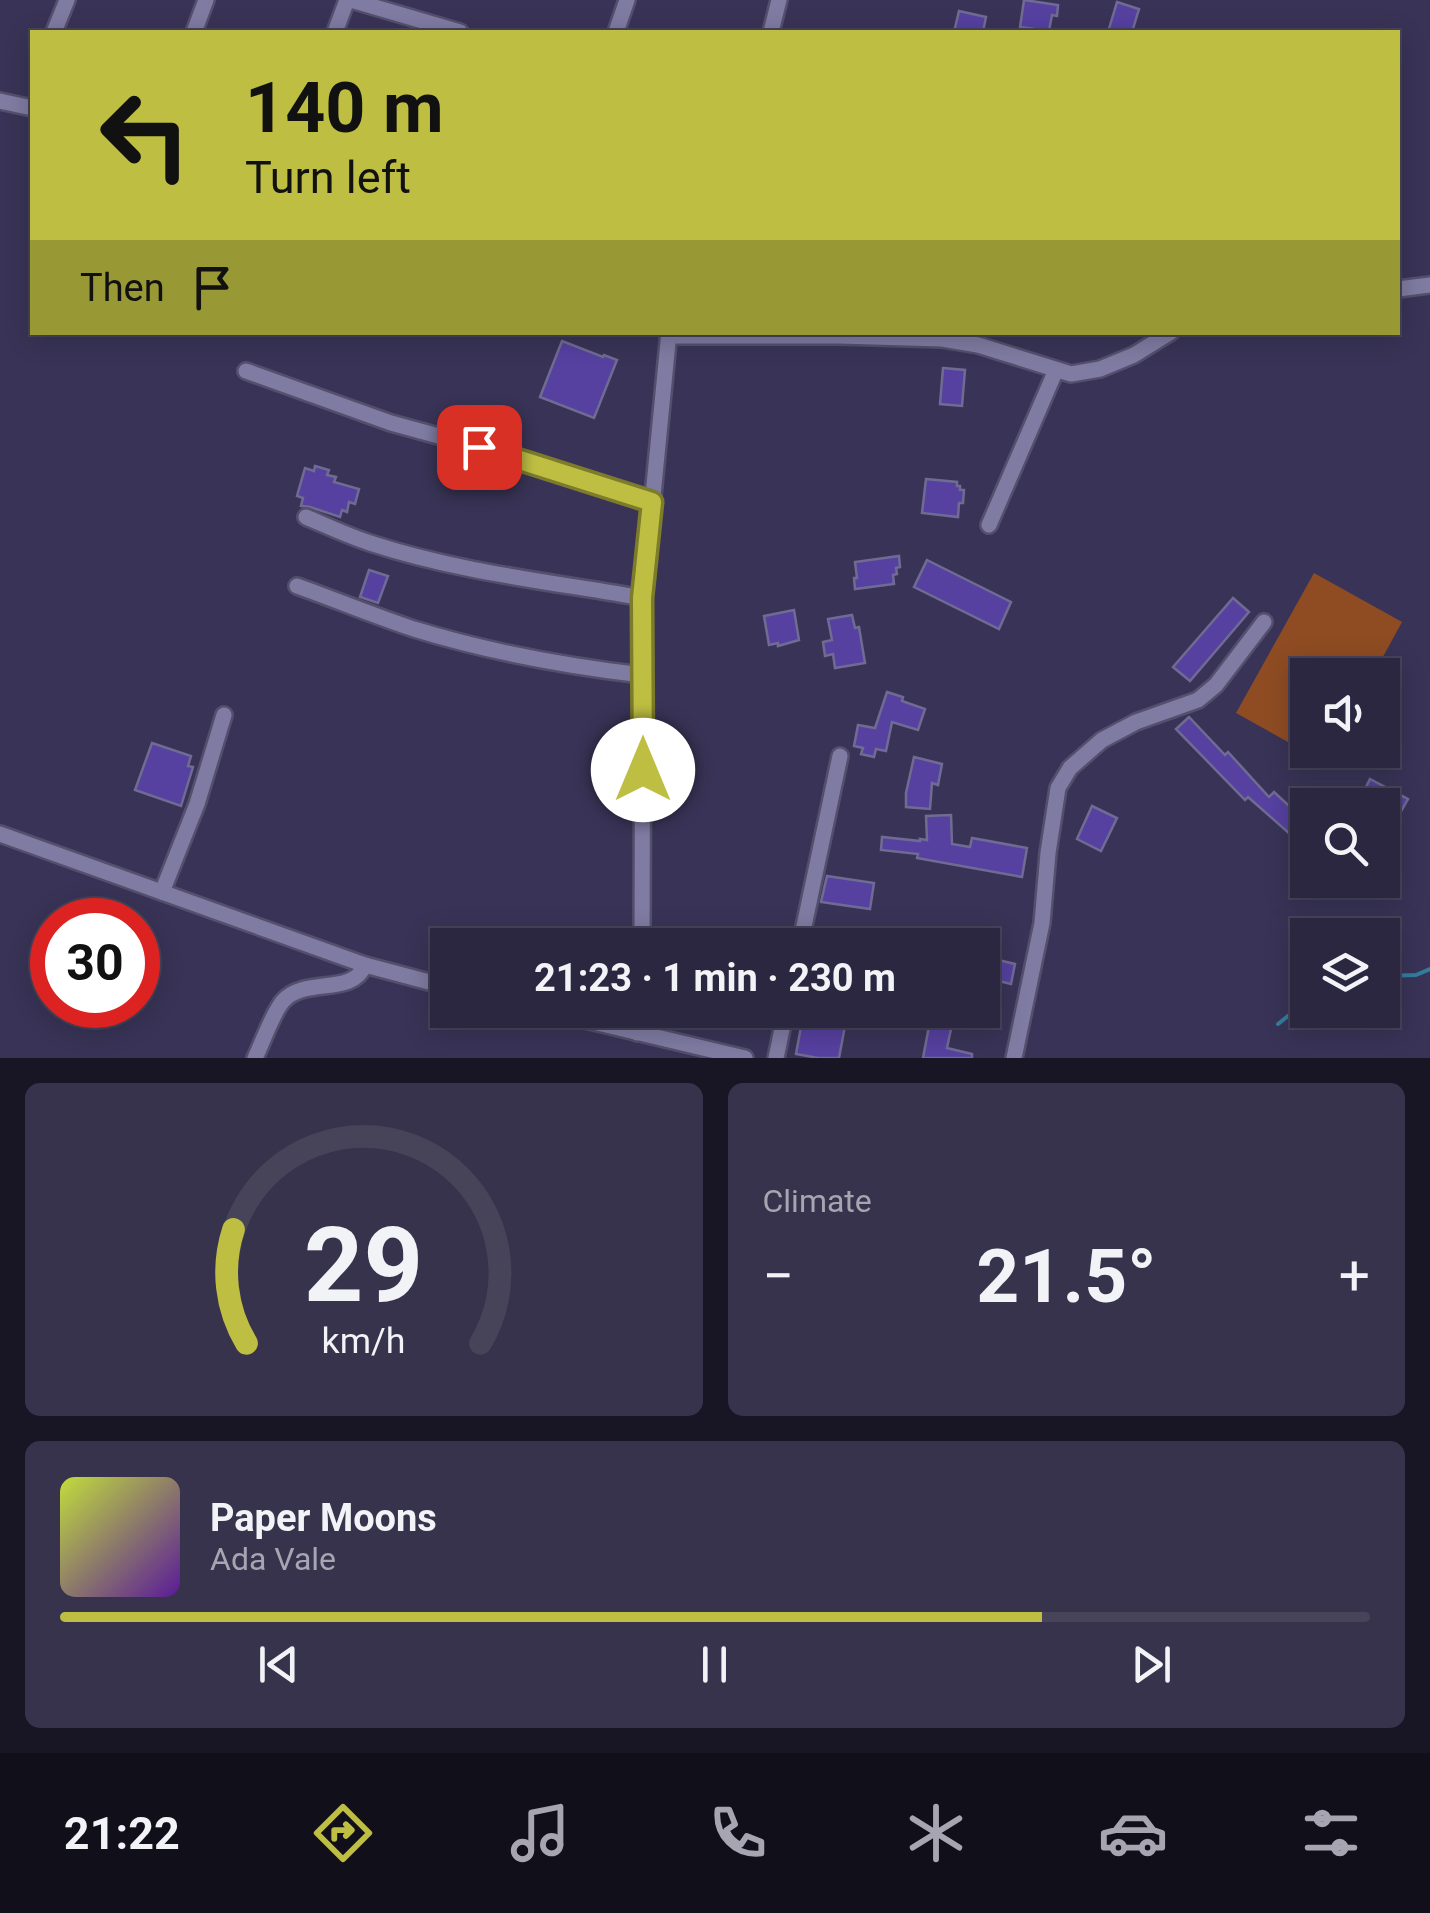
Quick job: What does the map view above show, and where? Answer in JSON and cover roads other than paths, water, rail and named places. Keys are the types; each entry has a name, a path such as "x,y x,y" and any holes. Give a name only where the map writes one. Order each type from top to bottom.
{"street":[{"path":"55,30 67,0"},
{"path":"195,30 206,0"},
{"path":"336,30 349,0 453,30"},
{"path":"617,30 627,0"},
{"path":"772,30 779,0"},
{"path":"0,100 30,104"},
{"path":"1400,288 1430,285"},
{"path":"642,928 642,598 668,335"},
{"path":"754,335 942,338 1071,374 1100,370 1165,335"},
{"path":"989,525 1056,370"},
{"path":"246,371 391,422 652,502"},
{"path":"306,516 399,552 477,570 642,598"},
{"path":"297,586 414,629 519,657 642,675"},
{"path":"1014,1058 1042,922 1058,788 1070,768 1102,740 1136,722 1198,700 1216,685 1264,622"},
{"path":"162,892 197,804 224,715"},
{"path":"804,928 840,756"},
{"path":"0,834 365,966 430,982"},
{"path":"255,1058 283,1000 304,988 351,982 365,966"},
{"path":"620,1028 746,1058"},
{"path":"637,1028 637,1032"},
{"path":"776,1058 782,1028"}],"waterway":[{"path":"1400,975 1430,969"},
{"path":"1278,1024 1290,1014"}]}
